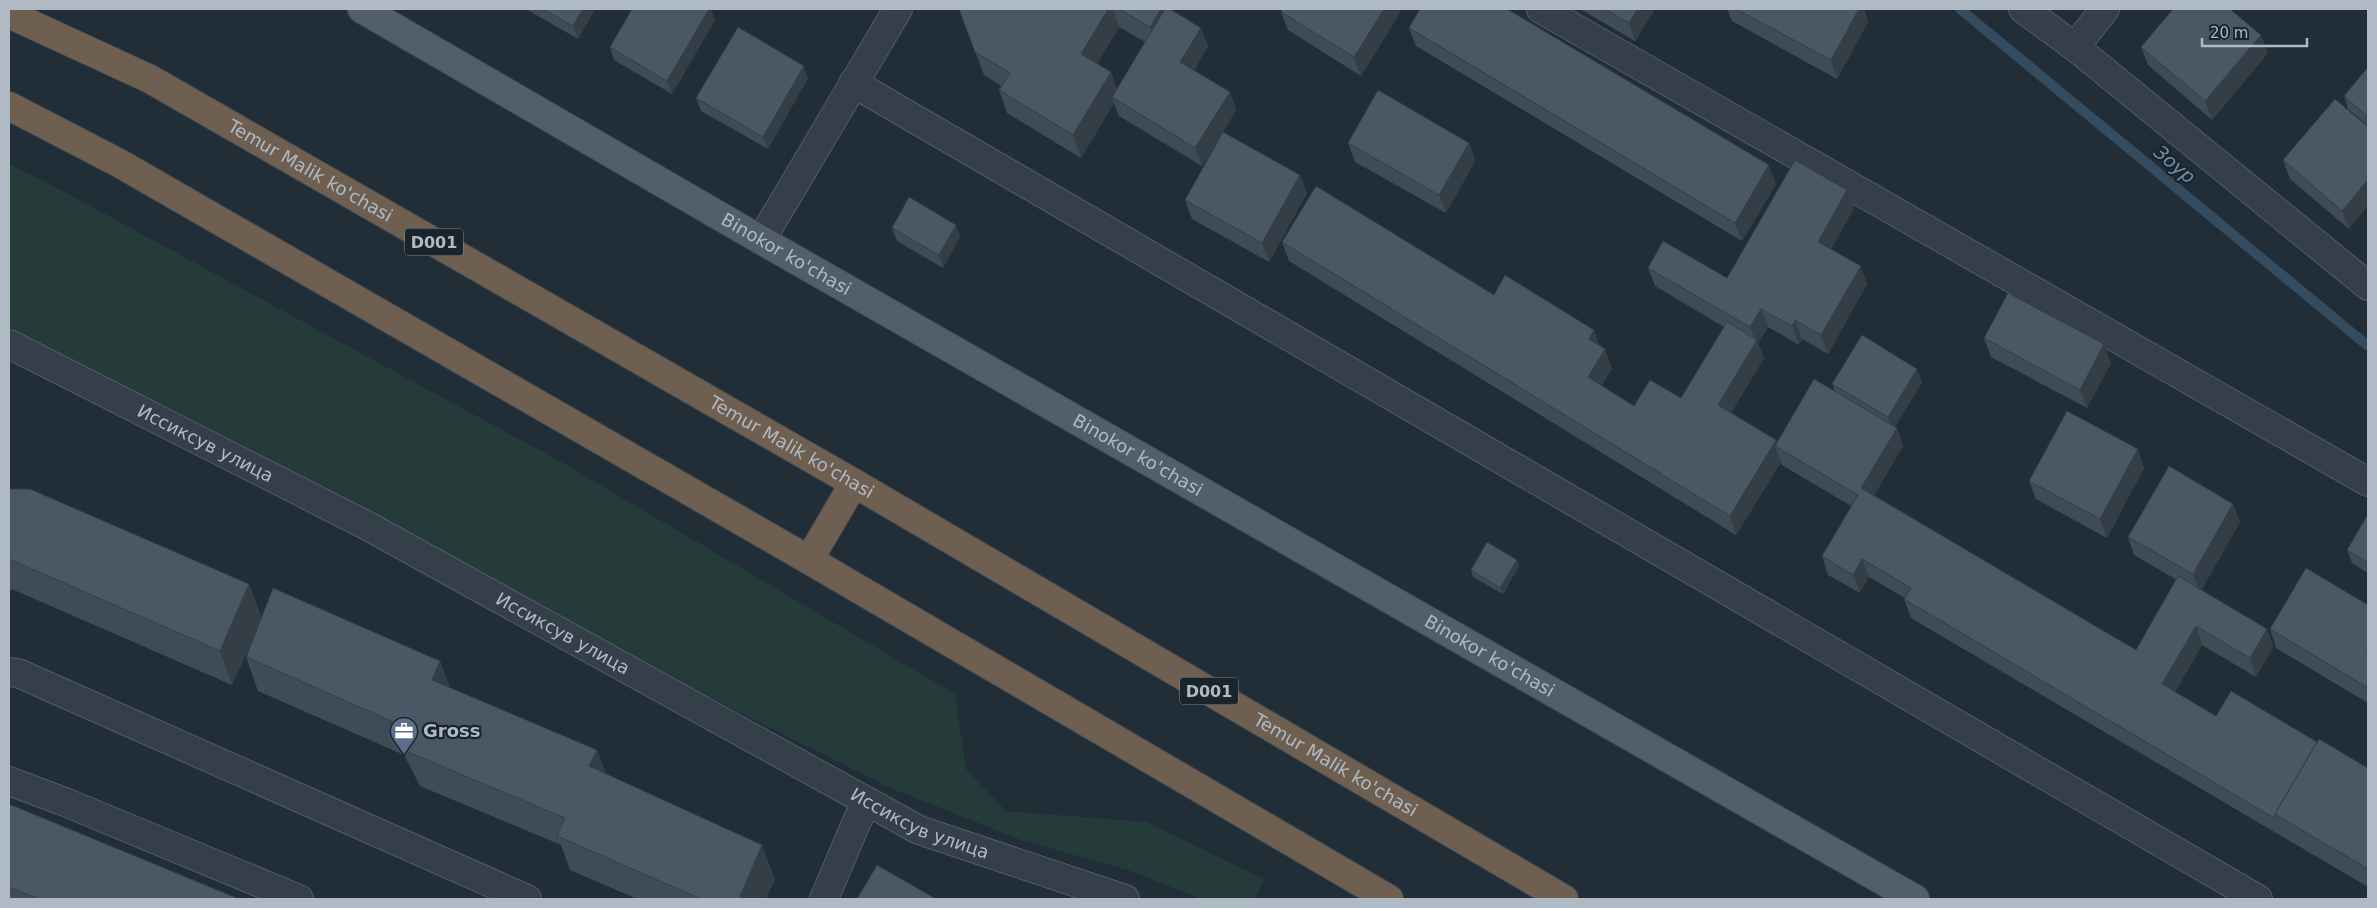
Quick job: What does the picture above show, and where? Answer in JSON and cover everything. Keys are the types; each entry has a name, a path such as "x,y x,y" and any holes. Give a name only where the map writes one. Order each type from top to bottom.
{"highway":[{"name":"Temur Malik ko'chasi","path":"9,14 150,79 854,483 1564,899"},
{"path":"9,106 119,163 809,560 1389,899"},
{"path":"809,560 854,483"}],"main road":[{"name":"Binokor ko'chasi","path":"362,9 761,240 1915,899"}],"street":[{"path":"761,240 898,9"},
{"path":"1541,9 2368,482"},
{"path":"2023,9 2075,48 2367,283"},
{"path":"2075,48 2105,9"},
{"path":"853,83 2258,899"},
{"name":"Иссиксув улица","path":"9,344 364,524 919,830 1125,899"},
{"path":"9,672 18,673 527,899"},
{"path":"9,781 65,802 299,899"},
{"path":"824,899 867,802"}],"green space":[{"path":"9,164 48,183 563,463 955,694 966,769 1006,811 1146,822 1264,879 1255,899 1201,899 1131,871 1021,840 888,787 9,344"}],"building":[{"path":"543,9 583,9 573,26"},
{"path":"632,9 709,9 667,81 610,47"},
{"path":"959,9 1108,9 1081,54 1111,72 1073,135 999,90 1010,73 975,52"},
{"path":"1119,9 1161,9 1150,27"},
{"path":"1165,9 1170,9 1201,28 1180,62 1230,92 1195,148 1112,97"},
{"path":"1283,9 1384,9 1354,57 1281,12"},
{"path":"1420,9 1507,9 1769,165 1735,223 1409,28"},
{"path":"1605,9 1637,9 1629,23"},
{"path":"1736,9 1859,9 1831,60"},
{"path":"2173,9 2230,9 2261,35 2205,101 2141,47"},
{"path":"738,27 804,66 763,137 696,98"},
{"path":"2368,67 2368,117 2344,96"},
{"path":"1378,90 1469,143 1439,195 1348,143"},
{"path":"2335,99 2368,127 2368,180 2342,211 2283,160"},
{"path":"1223,132 1300,175 1262,243 1185,200"},
{"path":"1795,160 1847,190 1818,242 1861,266 1821,335 1795,320 1792,326 1761,309 1750,327 1648,268 1663,241 1727,278"},
{"path":"1316,186 1494,295 1505,275 1594,330 1589,339 1605,349 1588,377 1634,406 1650,380 1681,398 1727,322 1757,340 1718,405 1776,440 1730,516 1282,242"},
{"path":"909,197 956,225 939,255 892,228"},
{"path":"2008,293 2104,344 2080,390 1984,338"},
{"path":"1862,335 1917,369 1888,417 1832,384"},
{"path":"1814,379 1897,428 1861,488 2136,650 2178,576 2267,629 2250,658 2196,626 2162,684 2216,716 2231,691 2317,742 2275,814 2276,819 1904,599 1911,588 1862,559 1853,575 1822,556 1858,495 1775,446"},
{"path":"2067,411 2138,449 2100,519 2029,481"},
{"path":"2169,466 2233,504 2193,574 2128,537"},
{"path":"9,489 30,489 249,584 220,651 9,559"},
{"path":"2368,514 2368,563 2347,550"},
{"path":"1487,542 1517,560 1500,588 1471,570"},
{"path":"2306,568 2368,605 2368,688 2270,629"},
{"path":"273,588 440,661 432,680 597,750 589,766 762,845 739,899 701,899 557,836 565,818 408,752 391,721 246,657"},
{"path":"2319,739 2368,768 2368,869 2275,814"},
{"path":"9,804 239,899 39,899 9,887"},
{"path":"877,865 936,899 857,899"}],"waterway":[{"name":"Зоур","path":"1960,9 2368,346"}],"place":[{"name":"Gross","path":"404,755"}]}
